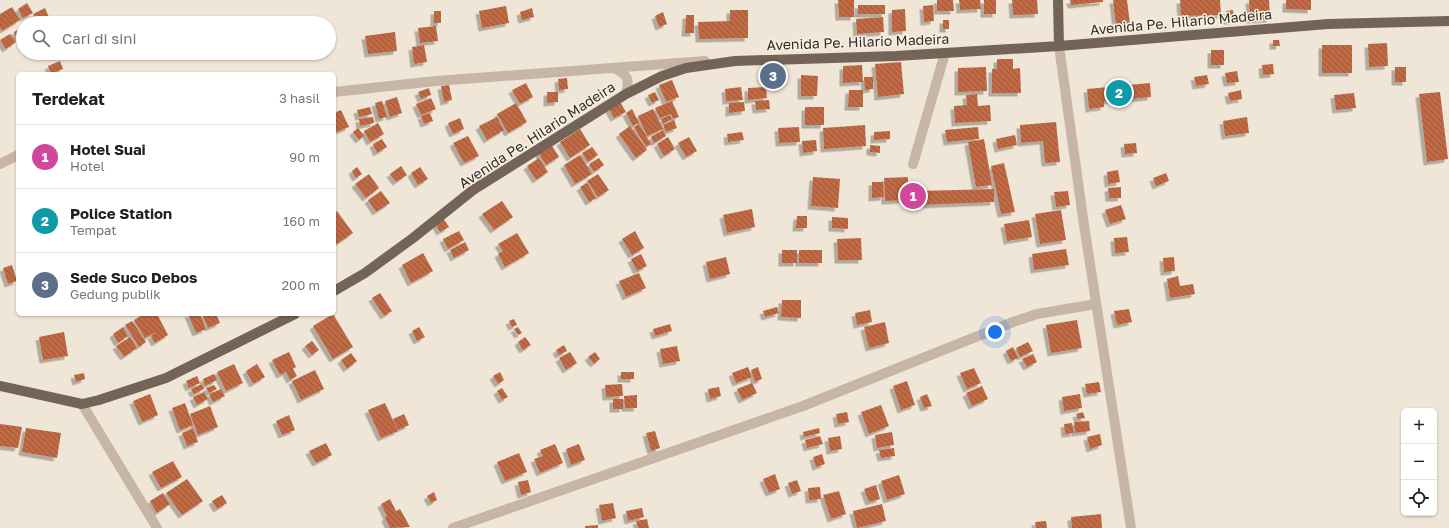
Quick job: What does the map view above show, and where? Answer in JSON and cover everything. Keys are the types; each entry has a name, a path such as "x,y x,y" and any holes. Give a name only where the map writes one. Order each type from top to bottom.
{"main road":[{"path":"1058,0 1059,46"},
{"name":"Avenida Pe. Hilario Madeira","path":"336,290 365,273 407,243 473,190 626,94 662,76 686,68 735,61 889,56 1059,46 1328,24 1449,21"},
{"path":"0,386 82,404 100,400 166,378 291,316"}],"street":[{"path":"1059,46 1084,225 1131,528"},
{"path":"913,164 944,53"},
{"path":"336,92 436,81 706,61 735,61"},
{"path":"614,68 625,73 629,82 626,94"},
{"path":"0,164 16,156"},
{"path":"453,528 803,406 1013,322 1037,314 1096,304"},
{"path":"82,404 157,528"}],"building":[{"path":"838,0 854,0 854,17 839,17"},
{"path":"937,0 953,0 954,11 937,11"},
{"path":"959,0 980,0 981,9 960,10"},
{"path":"984,0 996,0 996,14 984,14"},
{"path":"1012,0 1037,0 1038,14 1013,15"},
{"path":"1070,0 1103,0 1103,2 1071,5"},
{"path":"1113,0 1127,0 1130,24 1116,26"},
{"path":"1180,0 1220,0 1221,15 1181,16"},
{"path":"1249,0 1269,0 1270,19 1250,20"},
{"path":"1286,0 1311,0 1311,10 1286,9"},
{"path":"27,3 33,13 27,16 22,16 18,9"},
{"path":"858,5 885,5 885,14 858,14"},
{"path":"933,5 934,21 924,22 923,6"},
{"path":"506,6 509,23 482,28 479,11"},
{"path":"12,7 18,16 16,16 16,22 2,31 0,28 0,14"},
{"path":"45,8 49,16 34,16 33,14"},
{"path":"532,8 534,17 522,20 520,12"},
{"path":"905,9 906,31 892,32 892,10"},
{"path":"730,10 748,10 748,38 699,39 698,22 730,21"},
{"path":"1233,10 1234,21 1227,21 1226,11"},
{"path":"434,11 441,11 441,23 434,23"},
{"path":"663,12 667,24 659,27 655,16"},
{"path":"686,15 694,15 694,33 685,33"},
{"path":"883,17 884,32 857,34 856,19"},
{"path":"943,20 949,20 949,29 943,29"},
{"path":"436,26 438,41 420,43 418,28"},
{"path":"395,32 397,51 368,54 365,36"},
{"path":"10,34 16,42 6,49 0,40"},
{"path":"1273,40 1279,40 1280,46 1273,46"},
{"path":"1387,43 1388,66 1369,67 1368,44"},
{"path":"424,45 427,62 414,64 412,47"},
{"path":"1322,45 1352,45 1352,73 1322,73"},
{"path":"1211,50 1224,50 1224,65 1211,65"},
{"path":"997,59 1013,59 1013,69 1020,68 1021,93 992,93 992,69 997,69"},
{"path":"60,61 63,69 56,72 50,72 48,66"},
{"path":"901,62 904,94 878,97 875,64"},
{"path":"1273,64 1274,74 1263,75 1262,65"},
{"path":"862,65 863,82 843,83 843,66"},
{"path":"986,67 987,91 958,92 958,68"},
{"path":"1395,67 1406,67 1406,82 1395,82"},
{"path":"768,69 779,69 779,84 768,84"},
{"path":"1237,71 1239,82 1227,83 1225,73"},
{"path":"801,75 818,76 817,96 801,96"},
{"path":"1207,75 1209,84 1196,86 1194,77"},
{"path":"864,77 873,77 873,89 865,90"},
{"path":"567,78 568,89 559,90 558,79"},
{"path":"672,80 679,97 666,102 659,85"},
{"path":"526,83 533,97 520,104 512,90"},
{"path":"1150,83 1151,97 1104,101 1104,107 1089,109 1087,89"},
{"path":"449,85 452,100 444,102 441,86"},
{"path":"741,87 743,100 726,101 725,89"},
{"path":"766,87 767,98 748,100 748,88"},
{"path":"429,88 431,95 421,99 418,92"},
{"path":"849,90 863,90 863,107 848,107"},
{"path":"1241,90 1242,99 1230,101 1228,93"},
{"path":"547,92 558,92 558,102 547,103"},
{"path":"655,92 659,100 652,103 648,95"},
{"path":"1440,92 1448,159 1427,162 1419,94"},
{"path":"1354,93 1356,108 1336,110 1334,95"},
{"path":"977,94 978,106 990,105 991,121 955,123 954,106 967,105 966,95"},
{"path":"397,97 402,113 390,117 385,101"},
{"path":"431,98 436,109 421,115 416,104"},
{"path":"769,100 770,109 756,110 755,101"},
{"path":"382,101 387,117 379,119 375,103"},
{"path":"672,101 679,117 673,119 671,114 660,118 655,108"},
{"path":"620,102 626,112 614,118 609,109"},
{"path":"744,102 745,111 729,113 729,103"},
{"path":"516,103 527,122 508,133 497,114"},
{"path":"370,107 372,114 359,117 357,110"},
{"path":"805,107 824,107 824,125 805,125"},
{"path":"632,109 639,123 633,126 626,113"},
{"path":"653,109 663,129 647,136 638,116"},
{"path":"341,110 349,127 336,132 336,112"},
{"path":"430,113 433,121 424,124 421,116"},
{"path":"670,115 672,119 663,124 661,119"},
{"path":"373,117 374,123 360,126 359,119"},
{"path":"497,117 504,130 487,140 479,126"},
{"path":"1247,117 1249,133 1225,136 1223,121"},
{"path":"460,118 464,129 453,134 448,123"},
{"path":"674,120 677,128 666,132 663,125"},
{"path":"1056,122 1060,162 1045,163 1043,141 1021,143 1020,125"},
{"path":"378,123 384,134 370,142 364,131"},
{"path":"639,124 651,144 646,147 634,127"},
{"path":"865,125 866,146 824,149 823,128"},
{"path":"630,126 647,150 636,158 619,134"},
{"path":"799,127 800,142 779,143 778,128"},
{"path":"978,127 979,139 947,142 945,130"},
{"path":"358,128 364,136 359,140 353,132"},
{"path":"580,129 590,145 570,158 560,142"},
{"path":"663,130 666,136 654,143 651,137"},
{"path":"890,131 890,139 874,140 874,132"},
{"path":"742,132 744,140 728,142 727,134"},
{"path":"1015,135 1017,145 998,149 996,139"},
{"path":"468,136 479,156 464,163 453,143"},
{"path":"668,137 675,149 664,156 657,144"},
{"path":"689,137 697,151 686,157 678,143"},
{"path":"382,139 387,147 377,153 373,144"},
{"path":"984,139 992,185 976,187 968,142"},
{"path":"816,140 817,151 803,153 802,141"},
{"path":"1136,143 1137,153 1125,154 1124,144"},
{"path":"551,144 559,157 546,165 538,152"},
{"path":"870,145 880,146 880,153 870,152"},
{"path":"592,147 598,155 588,162 582,153"},
{"path":"580,155 592,174 575,184 564,165"},
{"path":"539,158 548,172 536,180 527,166"},
{"path":"599,158 604,165 594,172 589,164"},
{"path":"1004,163 1015,212 1001,214 991,166"},
{"path":"401,166 407,175 396,182 390,174"},
{"path":"357,167 362,174 356,178 352,171"},
{"path":"420,167 428,179 418,185 411,173"},
{"path":"1118,170 1120,182 1108,184 1107,172"},
{"path":"1166,173 1169,181 1156,186 1153,178"},
{"path":"369,174 379,188 366,198 355,184"},
{"path":"598,174 609,190 598,197 587,181"},
{"path":"813,177 840,179 838,208 811,206"},
{"path":"908,177 908,200 885,201 884,178"},
{"path":"872,182 883,182 884,197 872,198"},
{"path":"587,183 596,198 589,202 580,187"},
{"path":"1121,187 1121,198 1109,198 1108,188"},
{"path":"994,189 994,202 920,205 919,191"},
{"path":"381,191 390,203 376,212 368,200"},
{"path":"1068,191 1070,205 1056,207 1054,192"},
{"path":"502,201 513,217 494,230 482,214"},
{"path":"1121,205 1126,219 1110,224 1105,210"},
{"path":"752,209 755,227 727,233 723,215"},
{"path":"1061,210 1066,240 1040,244 1035,214"},
{"path":"337,211 353,233 336,245"},
{"path":"797,216 807,216 807,228 796,228"},
{"path":"832,217 848,218 848,229 832,228"},
{"path":"443,218 449,227 440,232 435,223"},
{"path":"1029,220 1032,237 1007,241 1004,224"},
{"path":"459,231 464,240 448,249 443,239"},
{"path":"635,231 644,248 632,255 622,239"},
{"path":"517,233 529,253 505,267 498,254 503,251 498,244"},
{"path":"1127,237 1129,252 1115,253 1114,238"},
{"path":"861,238 862,260 838,260 837,239"},
{"path":"465,242 469,250 454,258 450,250"},
{"path":"1066,249 1069,265 1034,270 1032,254"},
{"path":"782,250 797,250 797,263 782,263"},
{"path":"799,250 822,250 822,263 799,263"},
{"path":"423,253 433,271 411,283 402,265"},
{"path":"641,254 647,266 637,271 631,259"},
{"path":"726,257 730,274 710,279 706,262"},
{"path":"1174,257 1175,271 1164,272 1163,258"},
{"path":"12,265 16,281 8,284 3,268"},
{"path":"639,273 646,288 626,297 619,281"},
{"path":"1178,276 1180,286 1193,284 1195,294 1170,298 1167,279"},
{"path":"380,293 392,311 384,316 372,298"},
{"path":"782,300 801,300 801,318 781,317"},
{"path":"777,307 779,313 765,317 763,311"},
{"path":"1129,309 1132,322 1117,325 1114,311"},
{"path":"870,310 872,322 857,325 855,313"},
{"path":"141,316 158,316 168,335 155,343 151,336 156,332 145,338 134,320"},
{"path":"189,316 201,316 206,329 196,333"},
{"path":"203,316 217,316 220,323 208,328"},
{"path":"330,316 334,316 353,347 333,359 313,326"},
{"path":"514,319 517,325 512,327 509,321"},
{"path":"1077,320 1082,348 1051,353 1046,325"},
{"path":"132,321 146,342 139,347 125,325"},
{"path":"885,322 889,343 869,348 864,327"},
{"path":"670,324 672,331 655,336 653,329"},
{"path":"123,327 128,336 118,343 113,334"},
{"path":"419,327 425,337 417,341 412,331"},
{"path":"518,327 522,333 518,335 514,329"},
{"path":"64,332 68,356 43,360 39,337"},
{"path":"130,337 137,348 124,357 116,346"},
{"path":"525,337 531,345 523,350 518,342"},
{"path":"312,341 319,350 312,355 305,346"},
{"path":"1028,342 1033,351 1020,357 1016,348"},
{"path":"564,345 567,351 559,355 556,350"},
{"path":"677,346 680,361 663,364 660,349"},
{"path":"1013,347 1018,358 1011,361 1006,351"},
{"path":"289,352 296,367 293,369 297,376 290,380 286,372 280,375 272,360"},
{"path":"570,352 577,363 566,370 559,358"},
{"path":"595,352 600,359 594,364 588,357"},
{"path":"351,353 357,361 347,369 341,360"},
{"path":"1033,354 1037,362 1027,367 1022,359"},
{"path":"234,364 243,383 226,391 217,372"},
{"path":"257,364 265,377 253,384 246,371"},
{"path":"748,367 752,377 736,383 732,373"},
{"path":"758,367 762,379 755,382 751,370"},
{"path":"974,368 981,383 967,389 960,373"},
{"path":"315,370 324,389 301,400 292,381"},
{"path":"500,372 504,380 498,384 493,376"},
{"path":"621,372 634,372 634,379 621,379"},
{"path":"84,373 85,379 76,382 74,375"},
{"path":"214,374 217,380 205,386 203,379"},
{"path":"197,376 200,383 189,388 186,381"},
{"path":"907,381 915,405 901,410 893,386"},
{"path":"1099,382 1101,392 1087,394 1085,384"},
{"path":"752,383 757,393 742,400 737,389"},
{"path":"202,384 204,389 194,394 191,389"},
{"path":"622,384 623,396 606,397 605,385"},
{"path":"214,385 217,389 209,393 206,388"},
{"path":"982,386 988,399 972,406 966,393"},
{"path":"719,387 721,396 710,399 708,389"},
{"path":"502,388 508,397 502,400 497,391"},
{"path":"221,389 225,396 213,402 209,394"},
{"path":"204,392 208,399 197,405 193,397"},
{"path":"150,394 158,415 142,422 133,401"},
{"path":"927,394 932,406 924,408 920,397"},
{"path":"1080,394 1082,408 1064,411 1062,397"},
{"path":"637,395 637,408 625,408 624,396"},
{"path":"613,399 623,399 623,409 613,409"},
{"path":"185,403 193,425 180,430 172,408"},
{"path":"385,403 398,431 381,438 368,410"},
{"path":"881,405 889,426 869,434 861,412"},
{"path":"210,406 218,427 198,435 190,414"},
{"path":"847,412 849,422 838,424 836,414"},
{"path":"1083,412 1085,418 1078,419 1076,414"},
{"path":"404,414 409,425 398,430 393,419"},
{"path":"289,415 295,430 282,435 276,421"},
{"path":"1089,421 1090,431 1075,433 1074,422"},
{"path":"1072,423 1074,433 1065,434 1064,424"},
{"path":"0,424 22,427 18,448 0,446"},
{"path":"26,428 61,433 57,458 22,452"},
{"path":"193,428 198,442 187,446 182,433"},
{"path":"819,428 820,433 804,437 803,432"},
{"path":"655,431 660,448 651,451 646,433"},
{"path":"892,432 894,445 877,448 875,435"},
{"path":"1100,434 1102,445 1090,449 1087,437"},
{"path":"820,436 823,444 807,448 805,440"},
{"path":"840,436 842,449 830,451 828,438"},
{"path":"326,443 332,455 316,463 309,451"},
{"path":"555,444 563,463 540,473 534,459 543,456 540,450"},
{"path":"579,444 585,460 571,465 566,449"},
{"path":"894,448 895,456 881,458 879,450"},
{"path":"519,453 527,472 505,481 497,462"},
{"path":"822,454 825,464 816,467 813,457"},
{"path":"173,461 182,477 161,488 152,472"},
{"path":"775,474 780,489 769,493 763,479"},
{"path":"899,475 905,494 887,500 881,481"},
{"path":"187,479 203,501 182,515 166,493"},
{"path":"528,480 531,492 521,495 518,482"},
{"path":"797,480 801,491 792,494 788,483"},
{"path":"876,485 880,499 869,502 864,489"},
{"path":"820,487 821,499 809,500 808,488"},
{"path":"839,491 846,514 831,519 823,495"},
{"path":"434,492 437,500 431,503 427,496"},
{"path":"163,493 170,504 157,513 150,501"},
{"path":"222,495 227,503 217,509 212,501"},
{"path":"390,499 396,511 400,509 410,527 390,528 385,518 387,516 381,504"},
{"path":"613,503 616,518 602,521 599,505"},
{"path":"882,504 886,521 857,528 853,511"},
{"path":"642,508 644,517 628,521 626,511"},
{"path":"1101,514 1102,528 1072,528 1071,517"},
{"path":"647,519 649,528 638,528 636,521"},
{"path":"1046,521 1047,528 1036,528 1035,522"},
{"path":"598,525 598,528 585,528 585,526"}],"place":[{"name":"Sede Suco Debos","path":"773,76"},
{"name":"Police Station","path":"1119,93"},
{"name":"Hotel Suai","path":"913,196"}]}
